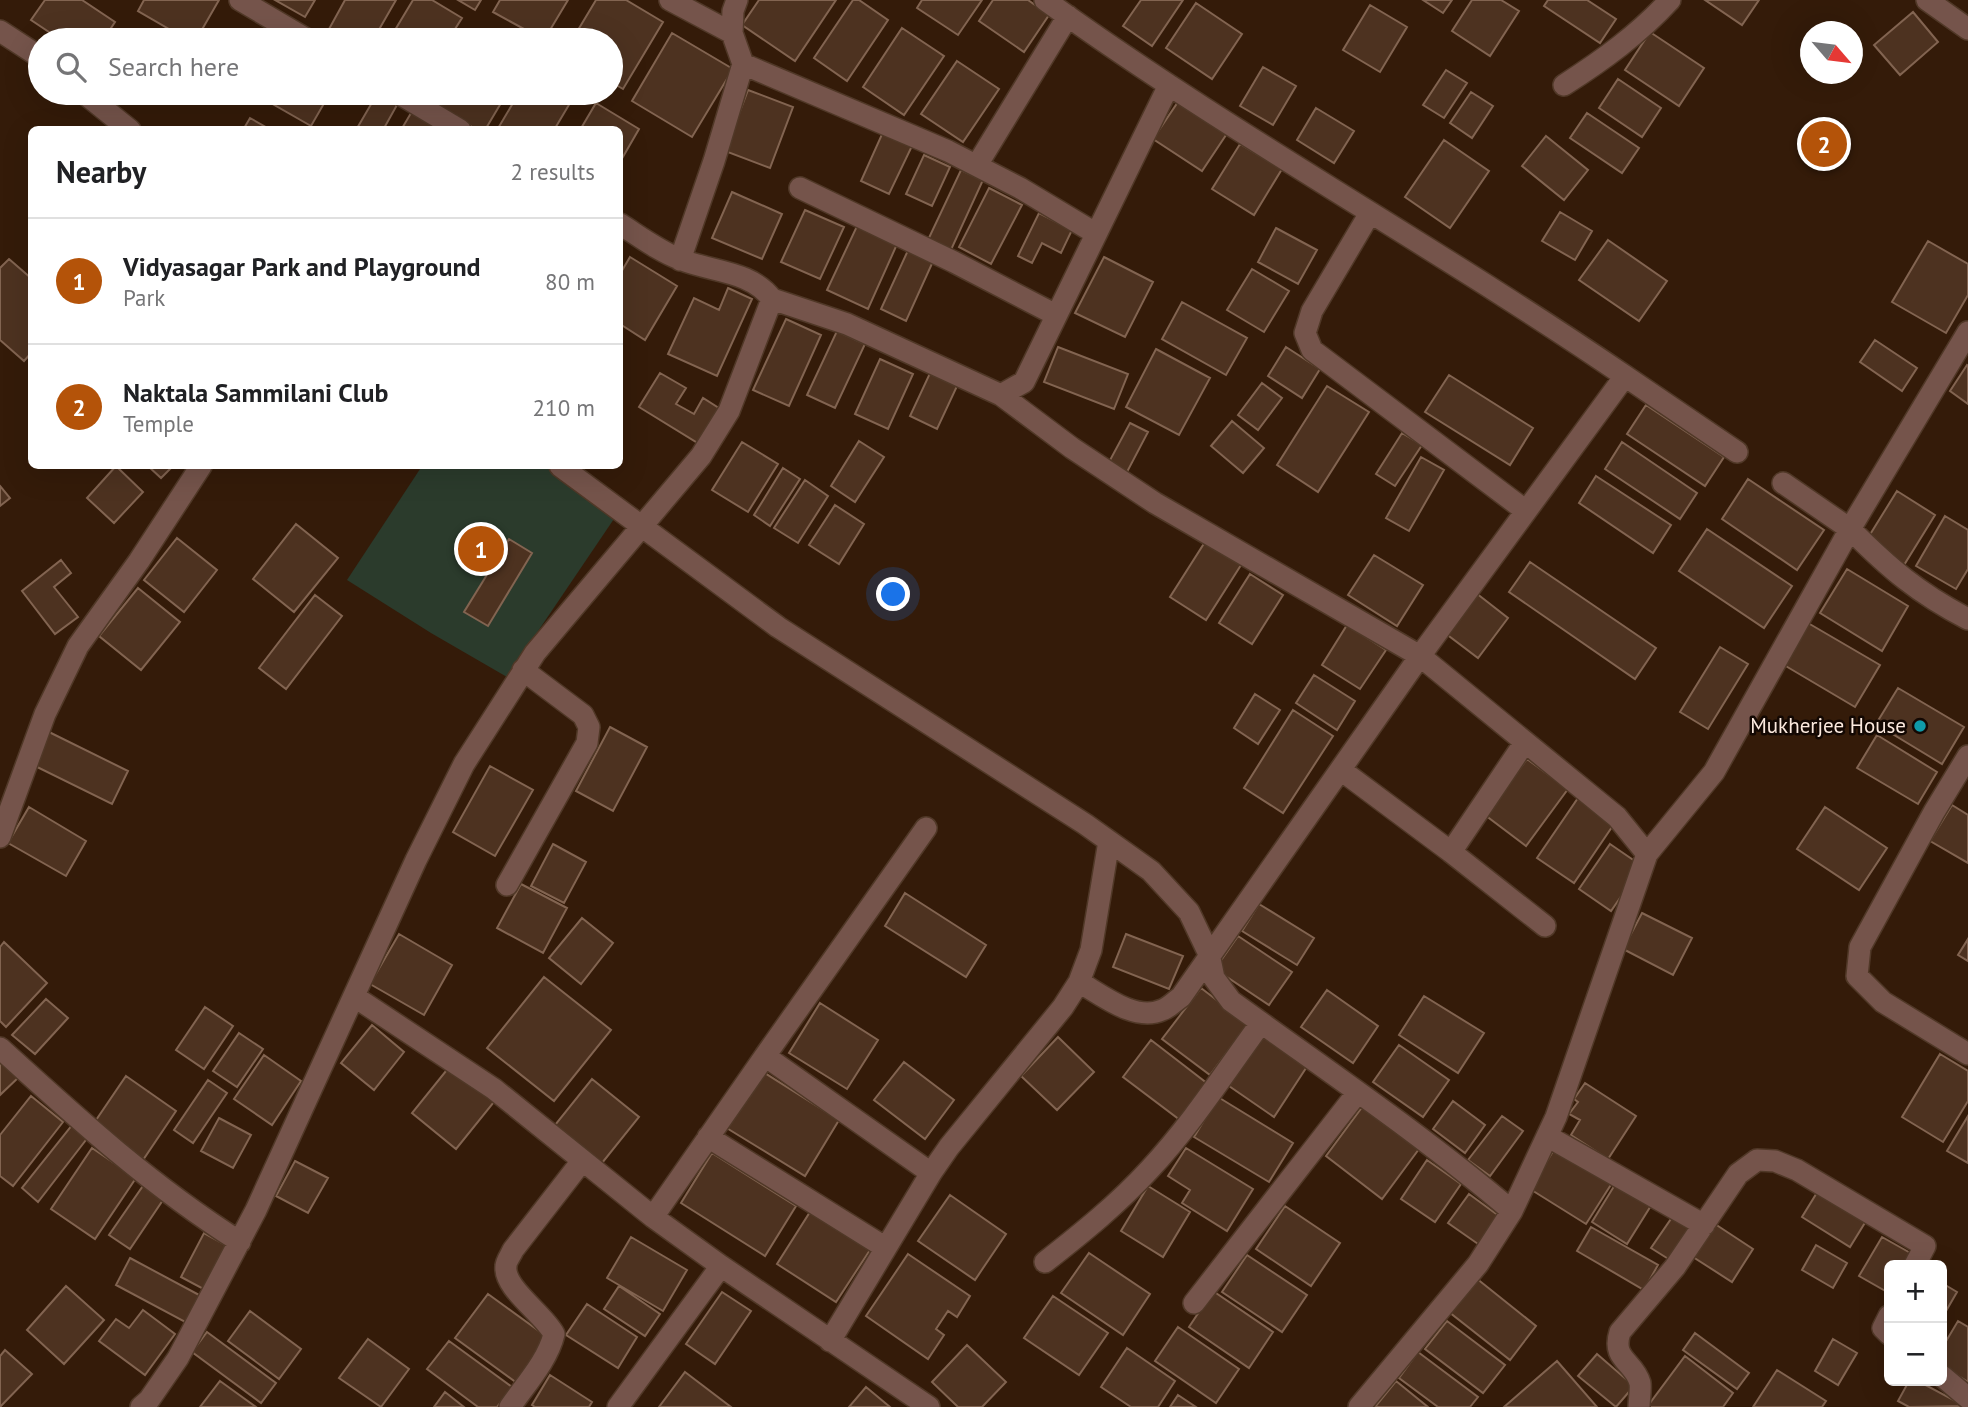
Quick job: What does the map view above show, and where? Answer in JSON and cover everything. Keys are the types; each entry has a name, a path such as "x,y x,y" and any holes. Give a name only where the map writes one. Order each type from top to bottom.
{"street":[{"path":"240,0 288,28"},
{"path":"670,0 732,33"},
{"path":"680,260 743,64 732,33 733,11 737,0"},
{"path":"1045,0 1169,85 1444,257 1737,452"},
{"path":"1564,85 1611,55 1671,0"},
{"path":"1927,0 1968,29"},
{"path":"977,166 1068,16"},
{"path":"0,31 28,49"},
{"path":"743,64 948,151 1020,188 1095,233"},
{"path":"1001,395 1024,382 1169,85"},
{"path":"100,105 125,126"},
{"path":"418,105 453,126"},
{"path":"800,188 954,262 1056,315"},
{"path":"1370,213 1312,311 1305,332 1311,351 1527,511"},
{"path":"623,226 680,260 752,281 772,299 847,324 1001,395 1072,448 1155,503 1420,656 1617,817 1647,854"},
{"path":"150,1405 240,1242 416,860 464,764 534,653 701,456 729,411 772,299"},
{"path":"1359,1407 1478,1264 1512,1211 1547,1136 1580,1051 1647,854 1714,772 1850,529 1968,332"},
{"path":"1079,982 1144,1014 1163,1010 1181,997 1420,656 1625,376"},
{"path":"0,837 45,714 78,646 139,561 199,469"},
{"path":"563,469 778,627 1109,841 1151,871 1189,912 1209,954 1214,978 1231,1001 1466,1172 1512,1211"},
{"path":"1783,484 1850,529 1914,588 1968,619"},
{"path":"508,885 587,743 589,727 583,715 523,670"},
{"path":"1451,852 1525,742"},
{"path":"1968,757 1860,947 1857,976 1883,1002 1968,1054"},
{"path":"1342,770 1545,926"},
{"path":"653,1217 926,828"},
{"path":"830,1341 931,1172 1063,1007 1079,982 1091,950 1109,841"},
{"path":"355,997 494,1089 653,1217 927,1406"},
{"path":"1045,1262 1104,1215 1150,1170 1180,1135 1261,1023"},
{"path":"0,1048 104,1143 190,1210 240,1242"},
{"path":"765,1056 931,1172"},
{"path":"1194,1303 1357,1092"},
{"path":"1547,1136 1704,1225"},
{"path":"708,1137 886,1248"},
{"path":"1639,1407 1640,1383 1619,1353 1616,1344 1620,1332 1675,1267 1738,1174 1757,1160 1775,1161 1797,1170 1925,1246 1918,1260"},
{"path":"510,1407 546,1355 554,1334 549,1322 509,1280 506,1266 513,1250 582,1161"},
{"path":"618,1407 721,1266"},
{"path":"1947,1381 1968,1398"}],"green space":[{"path":"420,469 554,469 620,510 507,677 347,580"}],"building":[{"path":"45,0 82,0 115,22 111,28 43,28 31,20"},
{"path":"144,0 219,0 203,28 167,28 138,11"},
{"path":"275,0 315,0 305,17"},
{"path":"345,0 396,0 380,28 330,28"},
{"path":"413,0 432,0 462,18 456,28 396,28"},
{"path":"458,0 481,0 475,10"},
{"path":"500,0 568,0 551,28 522,28 493,12"},
{"path":"596,0 626,0 663,22 623,89 623,28 579,28"},
{"path":"759,0 836,0 795,61 742,25"},
{"path":"853,0 859,0 888,20 847,81 814,58"},
{"path":"922,0 982,0 958,35 917,8"},
{"path":"993,0 1028,0 1049,15 1024,52 979,21"},
{"path":"1141,0 1183,0 1152,46 1123,26"},
{"path":"1423,0 1452,0 1443,13"},
{"path":"1472,0 1501,0 1519,11 1490,56 1452,31"},
{"path":"1548,0 1587,0 1616,19 1600,43 1544,6"},
{"path":"1705,0 1759,0 1742,25"},
{"path":"1196,3 1242,34 1212,79 1166,48"},
{"path":"1370,5 1407,27 1380,72 1343,50"},
{"path":"1913,12 1938,42 1900,75 1874,45"},
{"path":"902,28 944,56 904,115 863,87"},
{"path":"1650,32 1704,68 1679,106 1625,70"},
{"path":"672,33 733,69 692,137 632,101"},
{"path":"957,61 999,89 963,142 921,114"},
{"path":"1263,67 1296,86 1273,125 1240,106"},
{"path":"1446,70 1467,83 1444,118 1423,105"},
{"path":"1618,79 1661,108 1642,137 1599,108"},
{"path":"748,90 793,107 770,168 725,151"},
{"path":"1471,92 1493,106 1472,138 1450,123"},
{"path":"1180,99 1228,132 1202,171 1153,139"},
{"path":"274,105 323,105 311,126"},
{"path":"371,105 397,105 385,126 358,126"},
{"path":"500,105 487,126 470,126 438,106"},
{"path":"512,105 569,105 556,126 499,126"},
{"path":"595,105 599,105 639,129 623,157 623,126 582,126"},
{"path":"1316,108 1354,131 1334,163 1297,140"},
{"path":"411,113 433,126 403,126"},
{"path":"1587,113 1639,148 1622,173 1570,138"},
{"path":"250,118 264,126 245,126"},
{"path":"883,132 912,146 889,194 861,181"},
{"path":"1546,136 1588,170 1564,200 1522,166"},
{"path":"1444,140 1489,171 1450,228 1405,197"},
{"path":"1240,144 1282,169 1254,215 1212,189"},
{"path":"924,155 950,167 932,206 906,194"},
{"path":"961,170 983,180 950,252 927,242"},
{"path":"989,188 1022,205 991,264 959,247"},
{"path":"732,192 782,214 762,259 712,238"},
{"path":"805,210 844,227 820,279 781,262"},
{"path":"1560,212 1592,231 1575,260 1542,241"},
{"path":"1039,213 1072,230 1061,253 1042,243 1032,263 1018,256"},
{"path":"858,224 898,242 868,309 827,290"},
{"path":"1276,228 1317,250 1298,284 1258,262"},
{"path":"1608,240 1667,281 1639,321 1579,280"},
{"path":"1928,241 1968,264 1968,295 1946,333 1892,302"},
{"path":"910,246 935,257 906,321 881,309"},
{"path":"630,257 677,286 645,340 623,326 623,269"},
{"path":"1104,257 1153,282 1125,337 1075,313"},
{"path":"9,259 28,276 28,356 24,361 0,340 0,268"},
{"path":"1252,269 1289,291 1264,332 1227,310"},
{"path":"728,288 752,299 717,376 668,354 694,298 719,310"},
{"path":"1182,302 1247,338 1226,375 1162,339"},
{"path":"786,319 821,335 789,406 753,390"},
{"path":"837,331 865,344 835,408 807,395"},
{"path":"1875,340 1917,368 1902,391 1860,362"},
{"path":"1058,347 1128,374 1114,409 1044,382"},
{"path":"1286,347 1320,369 1302,398 1268,376"},
{"path":"1156,349 1210,378 1179,435 1126,407"},
{"path":"880,359 913,374 888,429 855,414"},
{"path":"1968,366 1968,404 1950,391"},
{"path":"931,371 958,384 937,429 910,416"},
{"path":"660,373 686,388 676,404 694,414 703,398 722,410 701,445 639,407"},
{"path":"1449,375 1533,428 1510,465 1425,412"},
{"path":"1262,383 1282,398 1258,430 1238,415"},
{"path":"1327,386 1369,412 1318,492 1277,465"},
{"path":"1646,405 1724,457 1705,486 1627,434"},
{"path":"1232,421 1264,448 1243,473 1211,446"},
{"path":"1130,423 1148,432 1127,472 1109,462"},
{"path":"1402,433 1422,445 1395,486 1376,474"},
{"path":"859,441 884,457 855,502 831,486"},
{"path":"742,442 778,464 748,512 712,490"},
{"path":"1622,442 1697,493 1680,519 1605,469"},
{"path":"1421,457 1444,470 1409,531 1386,518"},
{"path":"783,468 800,479 770,526 754,515"},
{"path":"113,469 119,469 143,492 114,523 87,498"},
{"path":"151,469 170,469 161,478"},
{"path":"1596,476 1671,525 1653,553 1579,503"},
{"path":"1748,479 1824,530 1797,570 1722,519"},
{"path":"805,480 828,496 798,543 774,528"},
{"path":"0,486 10,498 0,506"},
{"path":"1897,491 1935,515 1904,565 1866,541"},
{"path":"835,505 864,524 839,564 809,545"},
{"path":"1945,516 1968,530 1968,569 1956,589 1916,566"},
{"path":"296,524 338,558 294,612 253,579"},
{"path":"1707,529 1792,586 1764,628 1679,571"},
{"path":"177,538 217,570 184,612 144,580"},
{"path":"509,539 532,553 488,626 464,612"},
{"path":"1205,542 1241,565 1206,620 1170,597"},
{"path":"1374,555 1423,585 1397,626 1348,595"},
{"path":"61,560 71,573 54,587 78,617 55,634 22,591"},
{"path":"1530,562 1656,648 1635,679 1509,592"},
{"path":"1847,569 1908,606 1882,651 1820,613"},
{"path":"1250,574 1283,595 1252,644 1219,623"},
{"path":"138,588 180,622 141,670 99,636"},
{"path":"1476,593 1508,618 1478,658 1445,633"},
{"path":"315,595 342,616 286,689 259,668"},
{"path":"1808,623 1880,665 1855,707 1784,665"},
{"path":"1347,625 1386,650 1360,689 1322,665"},
{"path":"1720,647 1748,664 1708,729 1680,712"},
{"path":"1314,675 1355,701 1337,730 1296,703"},
{"name":"Mukherjee House","path":"1898,688 1964,727 1942,764 1876,724"},
{"path":"1255,694 1280,710 1258,744 1234,728"},
{"path":"1293,710 1333,736 1283,813 1244,788"},
{"path":"610,727 647,747 613,811 576,791"},
{"path":"49,732 128,771 112,804 33,765"},
{"path":"1877,735 1937,772 1918,804 1857,768"},
{"path":"1527,759 1568,789 1526,846 1485,815"},
{"path":"490,766 533,790 495,856 453,832"},
{"path":"1578,798 1614,824 1574,883 1537,858"},
{"path":"1952,805 1968,815 1968,863 1930,841"},
{"path":"29,807 86,841 66,876 8,843"},
{"path":"1825,807 1887,848 1859,890 1797,849"},
{"path":"553,844 586,862 564,903 531,886"},
{"path":"1610,844 1642,866 1611,911 1579,889"},
{"path":"521,884 567,908 543,953 497,928"},
{"path":"905,893 986,945 966,977 885,926"},
{"path":"1259,904 1314,938 1297,965 1242,931"},
{"path":"1642,913 1692,938 1673,975 1623,949"},
{"path":"582,918 613,943 581,984 549,958"},
{"path":"399,934 452,965 424,1015 370,984"},
{"path":"1126,934 1183,956 1169,989 1113,967"},
{"path":"1238,936 1292,972 1269,1005 1215,969"},
{"path":"1968,939 1968,961 1958,955"},
{"path":"4,942 47,983 6,1027 0,1021 0,947"},
{"path":"544,977 611,1030 554,1101 487,1048"},
{"path":"1201,988 1248,1024 1210,1075 1162,1039"},
{"path":"1327,990 1378,1026 1353,1063 1301,1027"},
{"path":"1424,996 1484,1033 1458,1073 1399,1035"},
{"path":"46,999 68,1018 35,1054 12,1035"},
{"path":"820,1003 878,1040 847,1089 789,1053"},
{"path":"205,1007 233,1026 204,1069 176,1050"},
{"path":"372,1025 404,1052 374,1090 341,1063"},
{"path":"239,1033 263,1049 237,1087 213,1071"},
{"path":"1263,1035 1308,1065 1274,1117 1229,1086"},
{"path":"1058,1037 1094,1072 1057,1110 1021,1076"},
{"path":"1151,1040 1208,1084 1180,1120 1123,1077"},
{"path":"1399,1045 1449,1080 1423,1117 1373,1082"},
{"path":"1940,1054 1968,1071 1968,1101 1943,1142 1902,1117"},
{"path":"0,1055 20,1076 0,1095"},
{"path":"264,1055 301,1081 272,1125 234,1099"},
{"path":"904,1062 954,1100 925,1139 874,1100"},
{"path":"450,1066 494,1102 456,1149 412,1113"},
{"path":"760,1070 839,1120 805,1176 725,1127"},
{"path":"126,1076 176,1111 143,1160 92,1126"},
{"path":"592,1079 639,1117 602,1163 555,1125"},
{"path":"208,1080 227,1093 193,1143 174,1130"},
{"path":"1585,1083 1636,1116 1608,1159 1571,1135 1580,1120 1569,1114 1578,1102 1574,1099"},
{"path":"31,1096 63,1122 13,1186 0,1176 0,1135"},
{"path":"1218,1097 1293,1143 1269,1182 1194,1137"},
{"path":"1453,1101 1485,1125 1465,1153 1433,1129"},
{"path":"1363,1106 1419,1149 1382,1199 1326,1156"},
{"path":"1502,1116 1523,1131 1490,1176 1468,1160"},
{"path":"1968,1116 1968,1163 1947,1151"},
{"path":"219,1118 251,1135 233,1168 201,1151"},
{"path":"73,1124 89,1136 38,1202 22,1188"},
{"path":"92,1148 136,1178 95,1239 51,1209"},
{"path":"1186,1148 1253,1189 1227,1231 1182,1203 1190,1190 1168,1176"},
{"path":"1555,1148 1612,1183 1586,1224 1530,1189"},
{"path":"712,1153 796,1206 765,1256 681,1203"},
{"path":"1427,1160 1461,1184 1435,1222 1401,1199"},
{"path":"295,1161 328,1178 308,1213 276,1196"},
{"path":"145,1183 165,1197 130,1249 109,1235"},
{"path":"1616,1183 1652,1204 1627,1244 1592,1222"},
{"path":"1148,1186 1190,1212 1163,1257 1121,1231"},
{"path":"1818,1191 1866,1221 1850,1247 1802,1217"},
{"path":"1469,1194 1499,1216 1478,1244 1448,1223"},
{"path":"950,1195 1006,1234 975,1280 918,1241"},
{"path":"1285,1206 1340,1243 1311,1286 1256,1249"},
{"path":"810,1212 870,1250 836,1302 777,1264"},
{"path":"1673,1216 1691,1228 1670,1260 1651,1248"},
{"path":"1715,1224 1753,1249 1732,1282 1693,1257"},
{"path":"1591,1227 1658,1265 1644,1290 1577,1251"},
{"path":"204,1233 233,1249 209,1292 181,1277"},
{"path":"631,1237 687,1270 663,1311 607,1278"},
{"path":"1882,1237 1914,1255 1911,1260 1884,1260 1884,1290 1859,1276"},
{"path":"1816,1245 1847,1263 1833,1288 1802,1270"},
{"path":"1089,1253 1150,1294 1123,1335 1061,1293"},
{"path":"908,1254 970,1296 957,1317 948,1311 936,1329 944,1335 928,1359 866,1316"},
{"path":"1247,1255 1307,1295 1282,1332 1222,1292"},
{"path":"130,1258 201,1296 187,1323 116,1285"},
{"path":"1476,1278 1536,1326 1510,1360 1449,1312"},
{"path":"66,1286 104,1320 64,1364 27,1330"},
{"path":"619,1286 660,1314 645,1336 604,1309"},
{"path":"1947,1286 1957,1292 1947,1309"},
{"path":"1213,1291 1273,1332 1249,1368 1189,1327"},
{"path":"722,1292 751,1311 715,1364 686,1344"},
{"path":"488,1294 550,1339 517,1383 455,1338"},
{"path":"1053,1296 1108,1333 1079,1375 1024,1338"},
{"path":"587,1304 637,1337 618,1368 566,1335"},
{"path":"143,1310 175,1334 145,1375 99,1341 116,1319 129,1328"},
{"path":"250,1311 301,1349 279,1379 228,1341"},
{"path":"1447,1321 1505,1365 1483,1393 1425,1349"},
{"path":"1958,1321 1968,1327 1968,1382 1947,1369 1947,1340"},
{"path":"1178,1327 1239,1369 1216,1403 1155,1361"},
{"path":"207,1332 276,1383 261,1403 192,1352"},
{"path":"1695,1333 1749,1373 1737,1389 1683,1350"},
{"path":"368,1339 409,1369 381,1407 339,1378"},
{"path":"1833,1339 1857,1353 1838,1385 1815,1371"},
{"path":"449,1341 512,1387 497,1407 478,1407 427,1369"},
{"path":"967,1345 1006,1382 982,1407 958,1407 932,1382"},
{"path":"1127,1348 1175,1381 1158,1407 1131,1407 1101,1387"},
{"path":"5,1350 32,1374 0,1407 0,1356"},
{"path":"1418,1352 1478,1397 1470,1407 1438,1407 1399,1378"},
{"path":"1597,1354 1634,1386 1616,1407 1578,1376"},
{"path":"1685,1356 1733,1393 1723,1407 1647,1407"},
{"path":"1557,1361 1597,1407 1504,1407"},
{"path":"1777,1370 1826,1401 1822,1407 1753,1407"},
{"path":"685,1372 731,1407 659,1407"},
{"path":"550,1375 592,1402 589,1407 532,1405"},
{"path":"220,1381 256,1407 200,1407"},
{"path":"1396,1381 1428,1407 1375,1407"},
{"path":"1906,1386 1927,1386 1965,1406 1909,1407 1898,1401"},
{"path":"866,1387 890,1407 849,1407"},
{"path":"445,1392 464,1407 434,1407"},
{"path":"1178,1395 1196,1407 1170,1407"}],"place":[{"name":"Naktala Sammilani Club","path":"1824,144"},
{"name":"Vidyasagar Park and Playground","path":"481,549"},
{"name":"Mukherjee House","path":"1920,726"}]}
